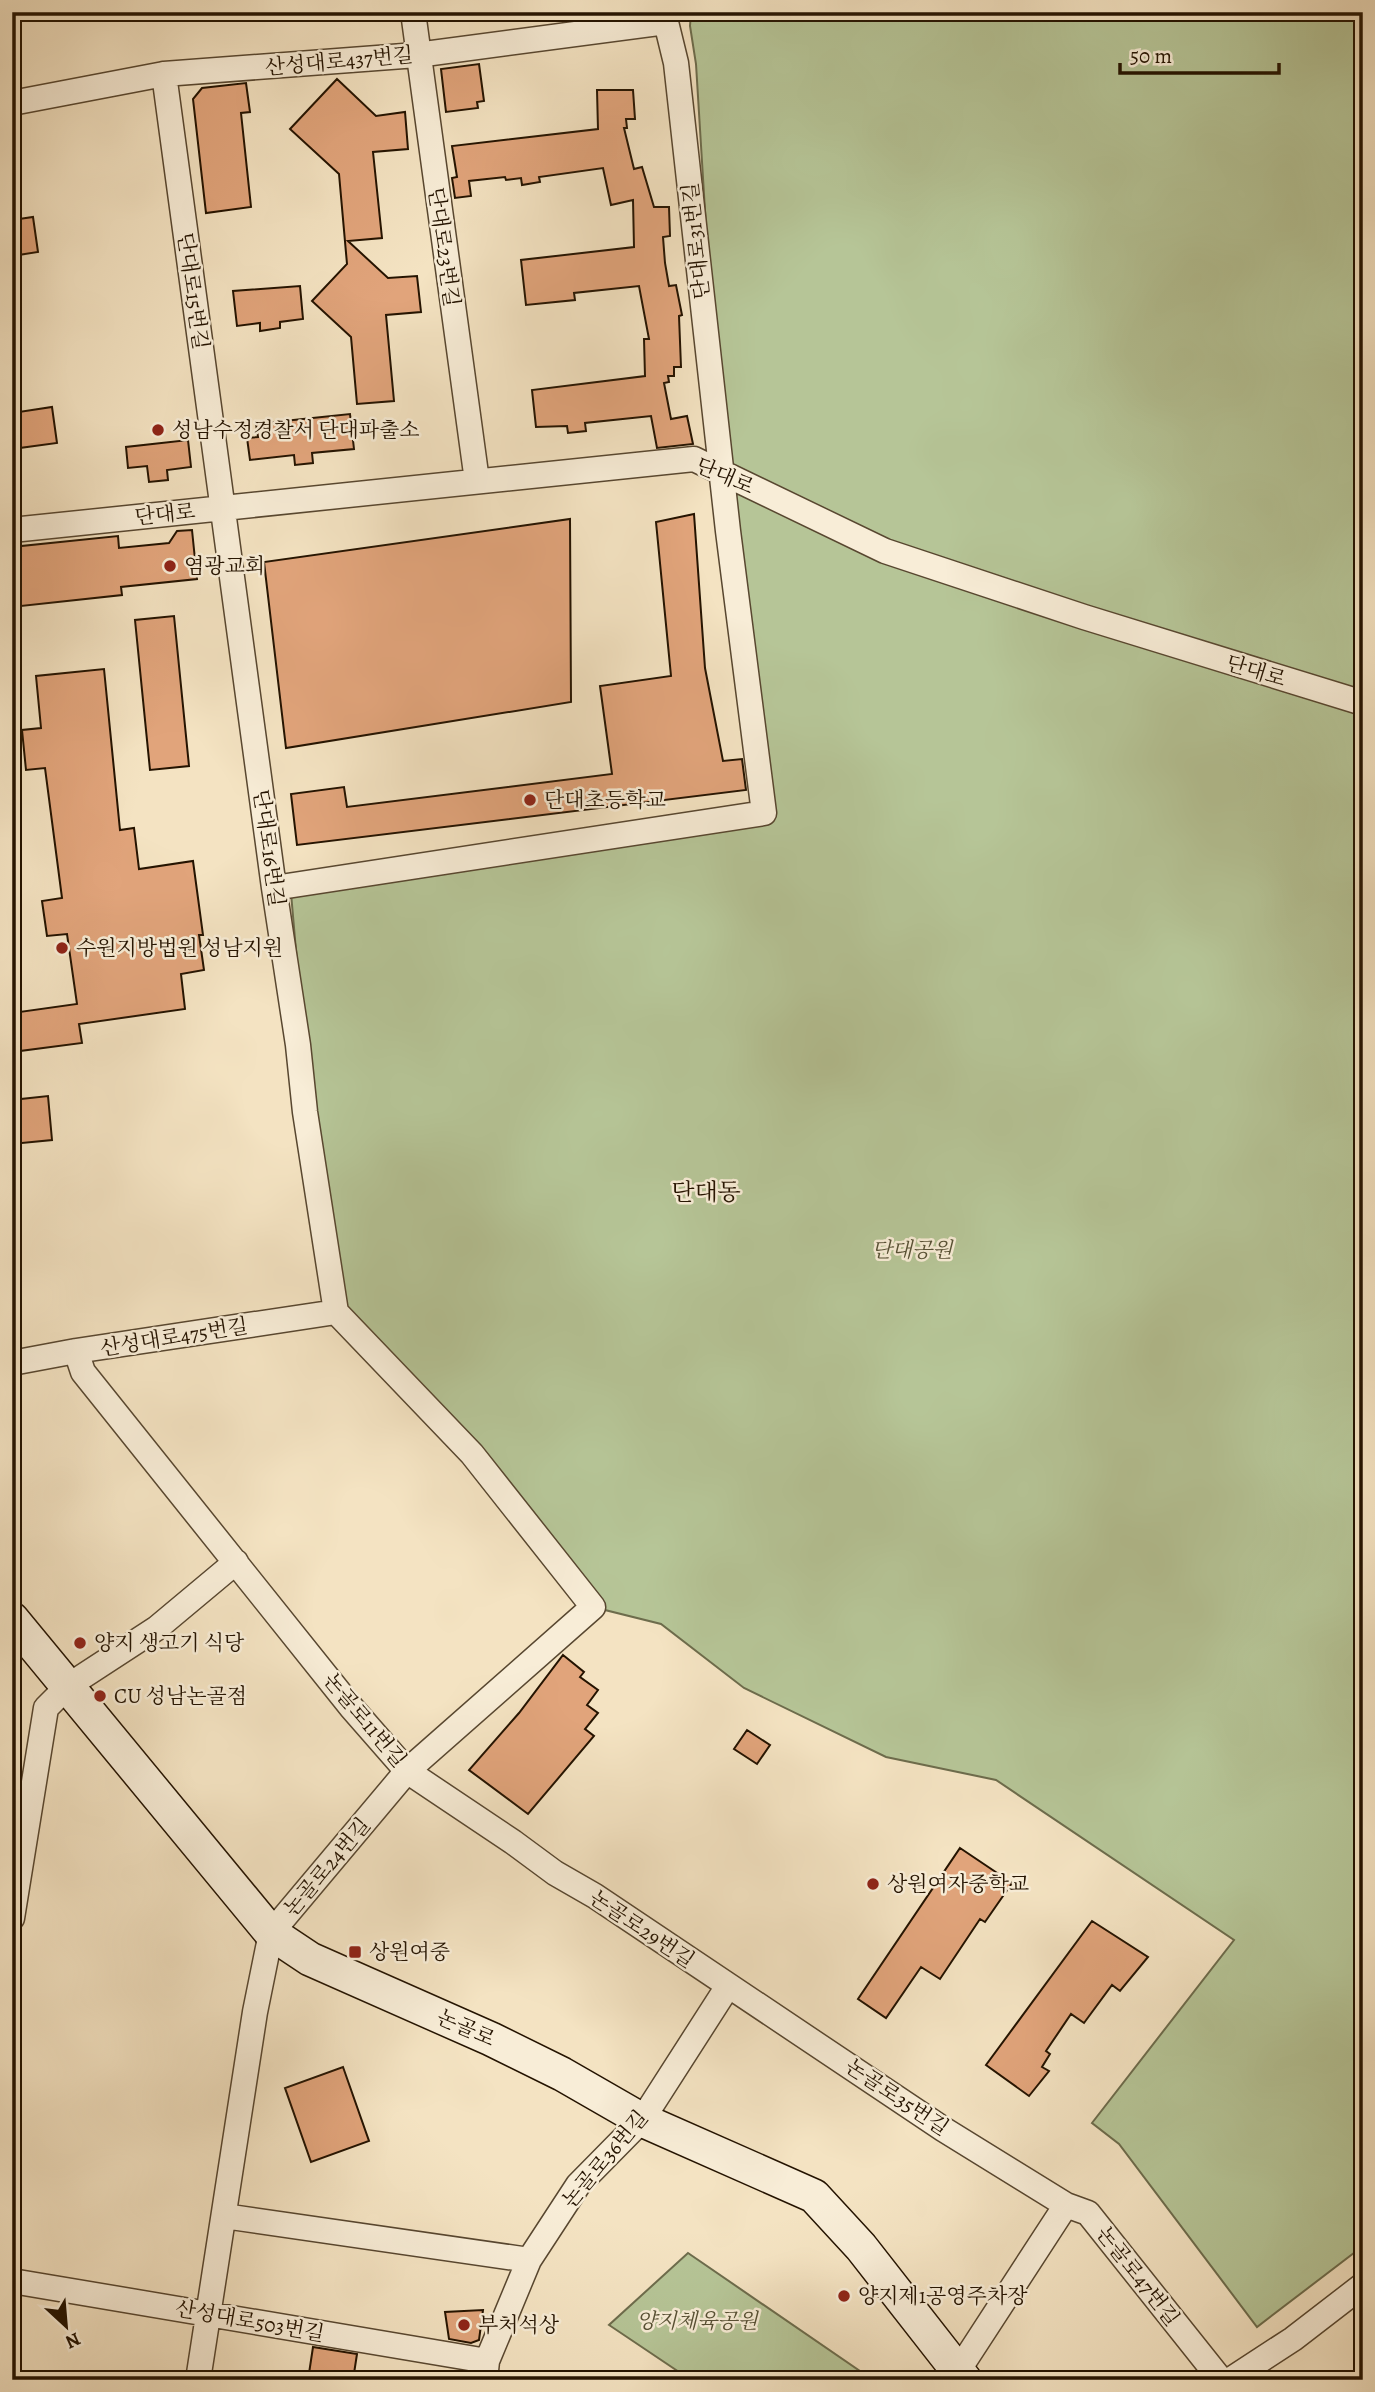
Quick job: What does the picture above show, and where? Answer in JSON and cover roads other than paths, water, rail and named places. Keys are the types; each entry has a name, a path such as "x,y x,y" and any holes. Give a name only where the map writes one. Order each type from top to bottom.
{"street":[{"name":"단대로23번길","path":"413,12 477,481"},
{"name":"산성대로437번길","path":"12,103 164,74 417,55 667,17"},
{"name":"단대로31번길","path":"274,888 764,813 721,471 676,63 667,17"},
{"name":"단대로15번길","path":"164,74 222,508"},
{"name":"단대로","path":"12,530 694,459 885,551 1084,617 1363,703"},
{"name":"단대로16번길","path":"222,508 298,1045 305,1112 336,1312"},
{"name":"산성대로475번길","path":"12,1363 336,1312"},
{"name":"논골로24번길","path":"198,2380 255,2012 271,1933 407,1771 593,1607 472,1454 336,1312"},
{"name":"논골로11번길","path":"76,1352 83,1372 351,1707 407,1771 555,1873"},
{"path":"12,1919 17,1865 46,1708 68,1686 158,1628 236,1562"},
{"name":"논골로","path":"18,1634 68,1686 271,1933 310,1959 491,2039 562,2074 642,2120 814,2196 870,2258 961,2375"},
{"name":"논골로29번길","path":"555,1873 595,1896 728,1986"},
{"name":"논골로36번길","path":"486,2370 529,2260 578,2185 642,2120 728,1986"},
{"name":"논골로35번길","path":"728,1986 943,2129 1066,2205"},
{"path":"961,2375 1066,2205"},
{"name":"논골로47번길","path":"1066,2205 1088,2213 1220,2380"},
{"path":"224,2216 529,2260"},
{"name":"산성대로503번길","path":"12,2281 209,2314 486,2370"},
{"path":"1230,2380 1293,2339 1363,2285"}],"place":[{"name":"성남수정경찰서 단대파출소","path":"158,430"},
{"name":"염광교회","path":"170,566"},
{"name":"단대초등학교","path":"530,800"},
{"name":"수원지방법원 성남지원","path":"62,948"},
{"name":"양지 생고기 식당","path":"80,1643"},
{"name":"CU 성남논골점","path":"100,1696"},
{"name":"상원여자중학교","path":"873,1884"},
{"name":"상원여중","path":"355,1952"},
{"name":"양지제1공영주차장","path":"844,2296"},
{"name":"부처석상","path":"464,2325"}],"district":[{"name":"단대동","path":"706,1192"}],"park label":[{"name":"단대공원","path":"912,1250"},
{"name":"양지체육공원","path":"697,2321"}]}
